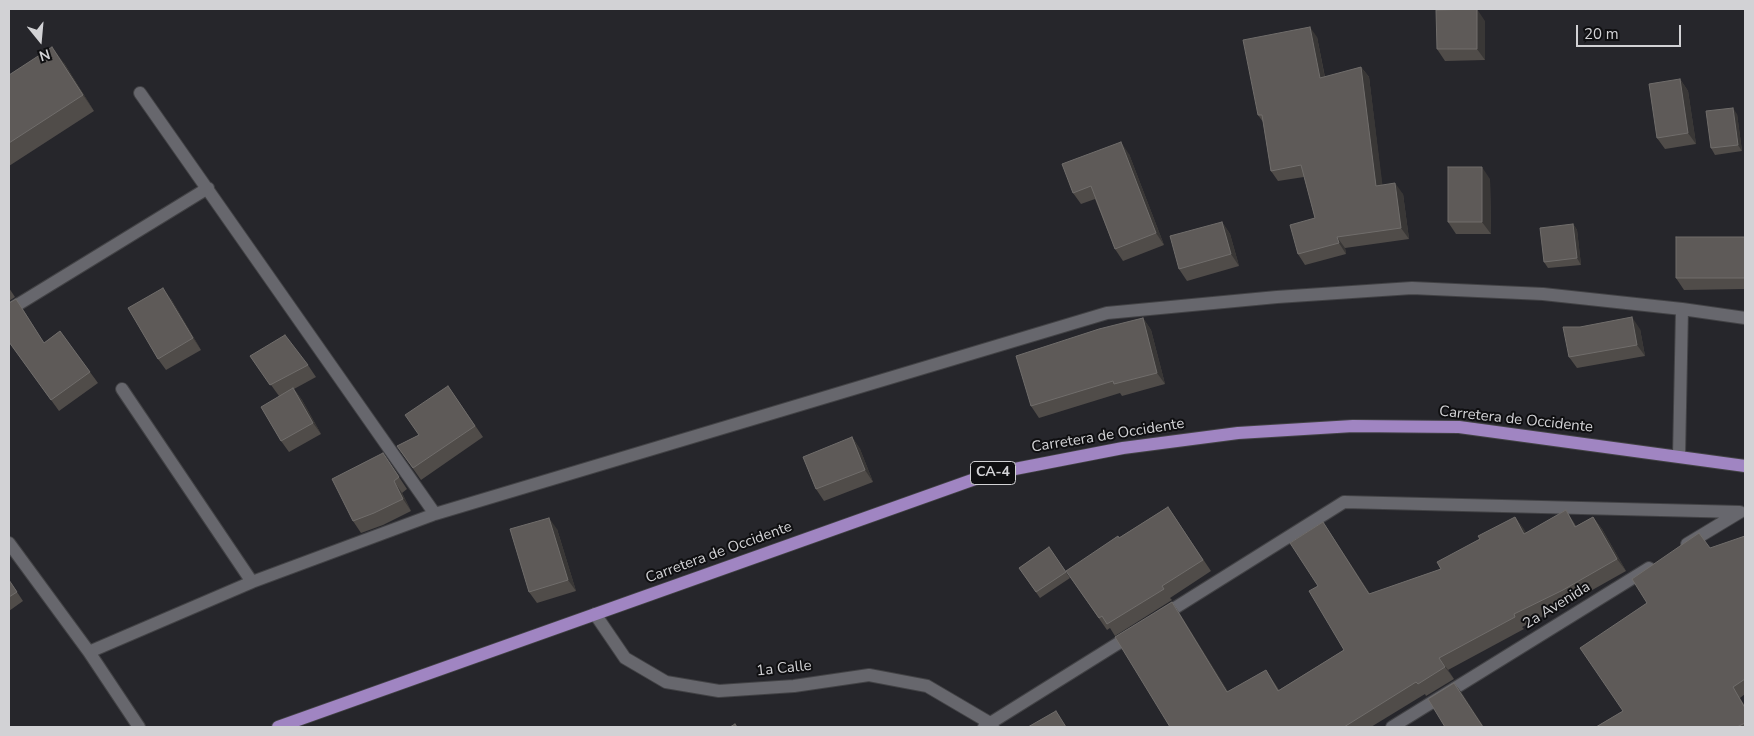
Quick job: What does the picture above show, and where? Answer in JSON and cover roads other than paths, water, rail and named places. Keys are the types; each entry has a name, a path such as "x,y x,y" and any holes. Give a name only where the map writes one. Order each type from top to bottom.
{"main road":[{"name":"Carretera de Occidente","path":"278,727 989,474 1123,448 1238,433 1353,426 1459,427 1745,466"}],"street":[{"path":"140,93 435,514"},
{"path":"9,310 208,188"},
{"path":"89,652 252,582 435,514 1107,314 1276,297 1412,288 1543,294 1682,309 1745,318"},
{"path":"1679,456 1682,309"},
{"path":"122,389 252,582"},
{"path":"989,726 1344,502 1740,512 1680,548"},
{"path":"9,543 89,652 139,727"},
{"name":"2a Avenida","path":"1392,727 1663,559"},
{"name":"1a Calle","path":"595,614 625,658 666,682 719,691 794,686 868,675 928,686 989,726"}]}
